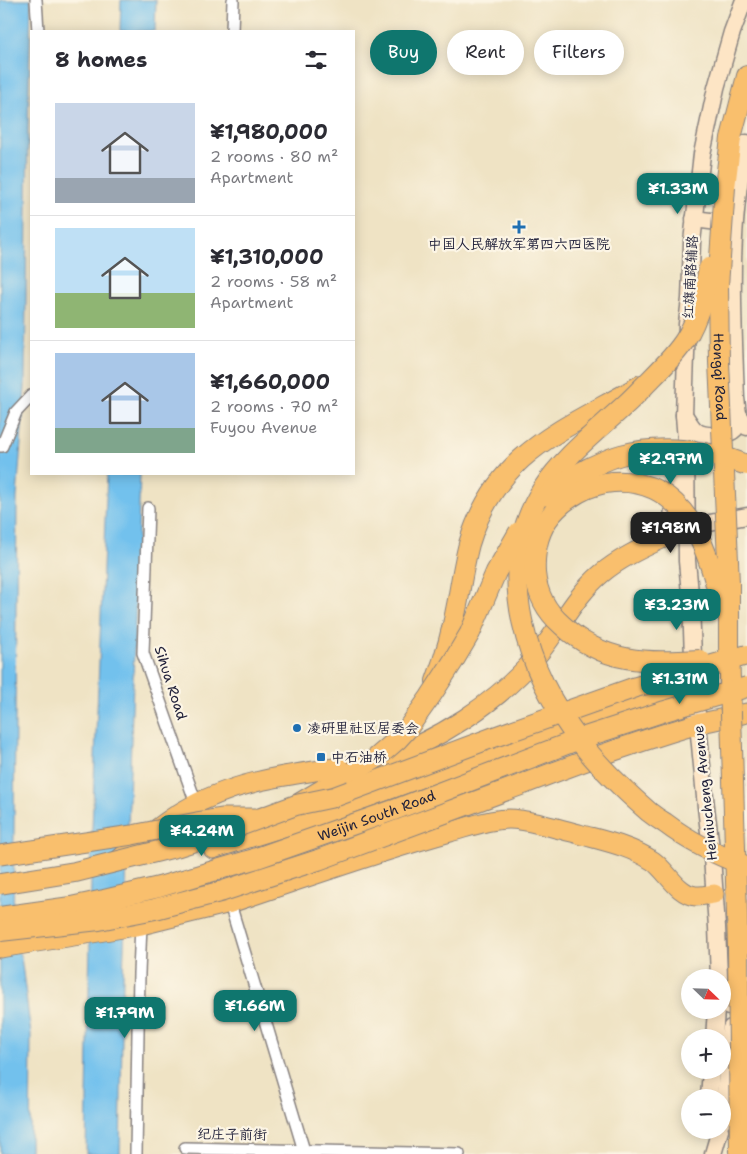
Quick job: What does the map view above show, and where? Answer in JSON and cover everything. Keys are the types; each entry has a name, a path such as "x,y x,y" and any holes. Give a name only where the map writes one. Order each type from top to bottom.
{"highway":[{"name":"Hongqi Road","path":"740,1154 737,653 729,583 719,362 718,286 725,187 731,138 747,76"},
{"path":"725,187 705,288 691,329 679,349 635,396 572,453 538,498 520,545 518,599 525,635 546,686 555,704 577,737 599,765 650,813 676,832 700,846 747,866"},
{"path":"430,697 451,635 469,544 481,512 496,487 512,466 543,441 651,378"},
{"path":"296,814 384,752 408,728 454,660 470,632 510,545 531,513 555,488 608,459 647,450 676,450 699,453 726,458 747,465"},
{"path":"604,483 632,483 656,490 670,498 690,520 703,545 709,559 737,653 660,661 631,659 603,652 573,636 550,613 544,604 537,586 535,570 537,547 544,527 551,516 573,496 604,483"},
{"path":"0,884 75,872 179,846 260,818 296,814 334,797 494,737 737,653"},
{"name":"Weijin South Road","path":"0,917 71,907 104,900 159,887 254,859 394,810 698,692 747,687"},
{"path":"698,692 747,695"},
{"path":"0,931 99,920 154,909 223,891 318,860 638,742 697,724"}],"main road":[{"name":"红旗南路辅路","path":"686,440 684,415 687,324 694,220 702,154 716,88 732,32 744,0"},
{"path":"684,415 697,432 710,436 728,434 737,423 743,421 736,398 734,329 735,224 737,195 747,143"},
{"path":"694,220 735,224"},
{"name":"Heiniucheng Avenue","path":"686,440 678,459 679,532 687,561 689,578 698,692 697,724 712,857 719,969"},
{"path":"0,891 95,876 107,870 166,822 196,803 226,790 249,782 284,775 374,762 432,737 460,722 506,687 540,652 587,587 614,564 679,532 699,525 747,516"},
{"path":"213,849 296,814 591,716 698,692"},
{"path":"697,724 747,713"},
{"path":"230,903 264,868 296,814"},
{"path":"0,855 132,835 223,818 260,818"},
{"path":"0,948 141,925 230,903 416,842 488,822 510,819 554,828 628,848 642,854 658,865 686,894 694,896 714,894"},
{"path":"731,1007 747,1007"},
{"path":"725,1089 732,1026 747,1017"},
{"path":"711,1139 712,1154"},
{"path":"712,1154 717,1139"}],"street":[{"path":"36,0 38,30"},
{"path":"232,30 233,0"},
{"path":"1,446 16,412 30,397"},
{"name":"Sihua Road","path":"148,508 143,652 213,849 304,1152"},
{"path":"136,1154 141,925"},
{"name":"纪庄子前街","path":"185,1148 459,1154"}],"water":[{"path":"0,0 31,0 25,388 17,497 13,942 21,957 31,1034 30,1154 0,1154"},
{"path":"121,0 156,0 155,30 120,30"},
{"path":"107,475 140,475 123,978 120,1154 86,1154 92,829"}],"place":[{"name":"中国人民解放军第四六四医院","path":"519,227"},
{"name":"凌研里社区居委会","path":"297,728"},
{"name":"中石油桥","path":"321,757"}]}
